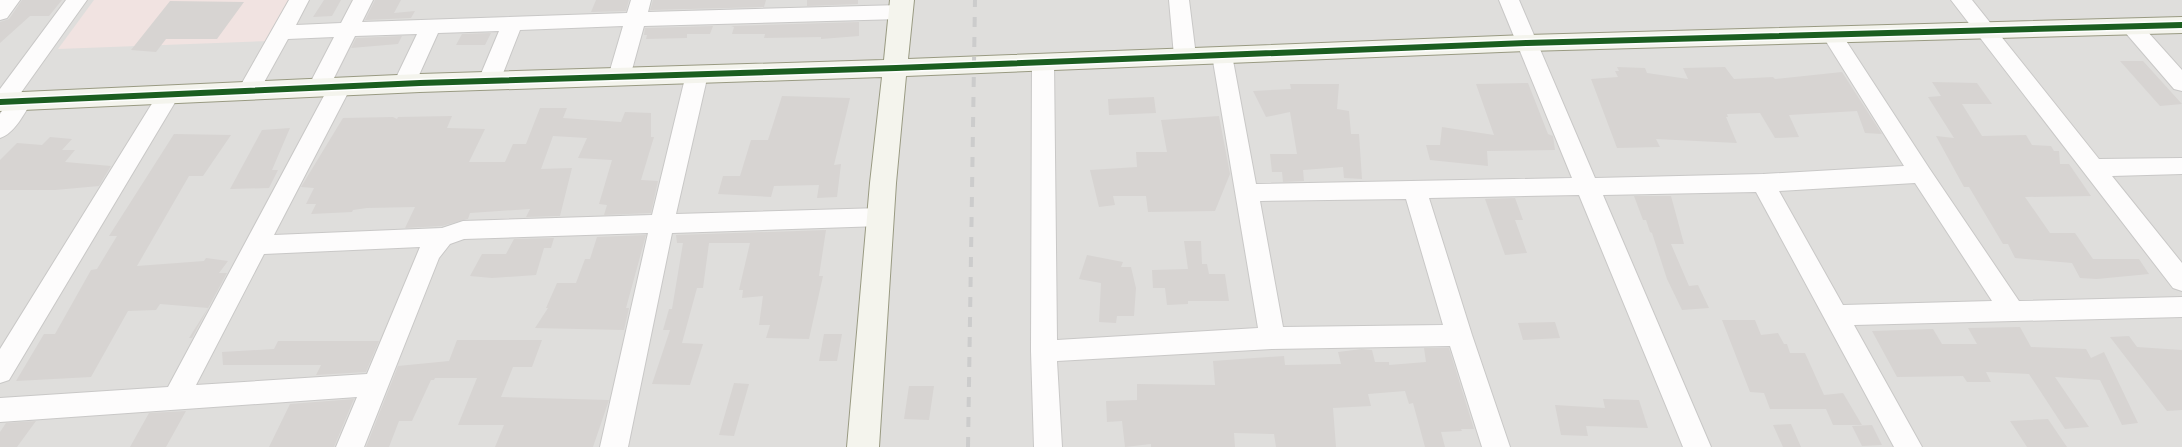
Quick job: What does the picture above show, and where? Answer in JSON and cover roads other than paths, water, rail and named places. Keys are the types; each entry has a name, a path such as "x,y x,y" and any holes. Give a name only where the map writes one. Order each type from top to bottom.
{"street":[{"path":"0,12 10,0"},
{"path":"0,130 8,102 77,0"},
{"path":"249,90 299,0"},
{"path":"176,398 257,245 330,87 348,30 363,0"},
{"path":"1179,0 1185,56"},
{"path":"1509,0 1697,447"},
{"path":"1961,0 2182,281"},
{"path":"281,32 514,23 638,9 901,6 881,217 863,447"},
{"path":"618,77 638,9"},
{"path":"489,81 514,23"},
{"path":"8,102 249,90 896,68 1527,43 2182,25"},
{"path":"404,84 431,26"},
{"path":"2131,26 2182,84"},
{"path":"1832,35 1921,174 2013,312"},
{"path":"1222,54 1272,338"},
{"path":"1043,61 1044,351 1048,447"},
{"path":"614,447 662,224 697,74"},
{"path":"0,372 169,94"},
{"path":"2093,168 2182,166"},
{"path":"1247,193 1764,182 1921,174"},
{"path":"1764,182 1834,315 1908,447"},
{"path":"1415,190 1459,335 1496,447"},
{"path":"257,245 442,237 463,230 881,217"},
{"path":"350,447 429,253 442,237"},
{"path":"1834,315 2182,307"},
{"path":"1044,351 1272,338 1459,335"},
{"path":"0,410 374,385"}],"railway":[{"path":"968,447 975,0"}]}
